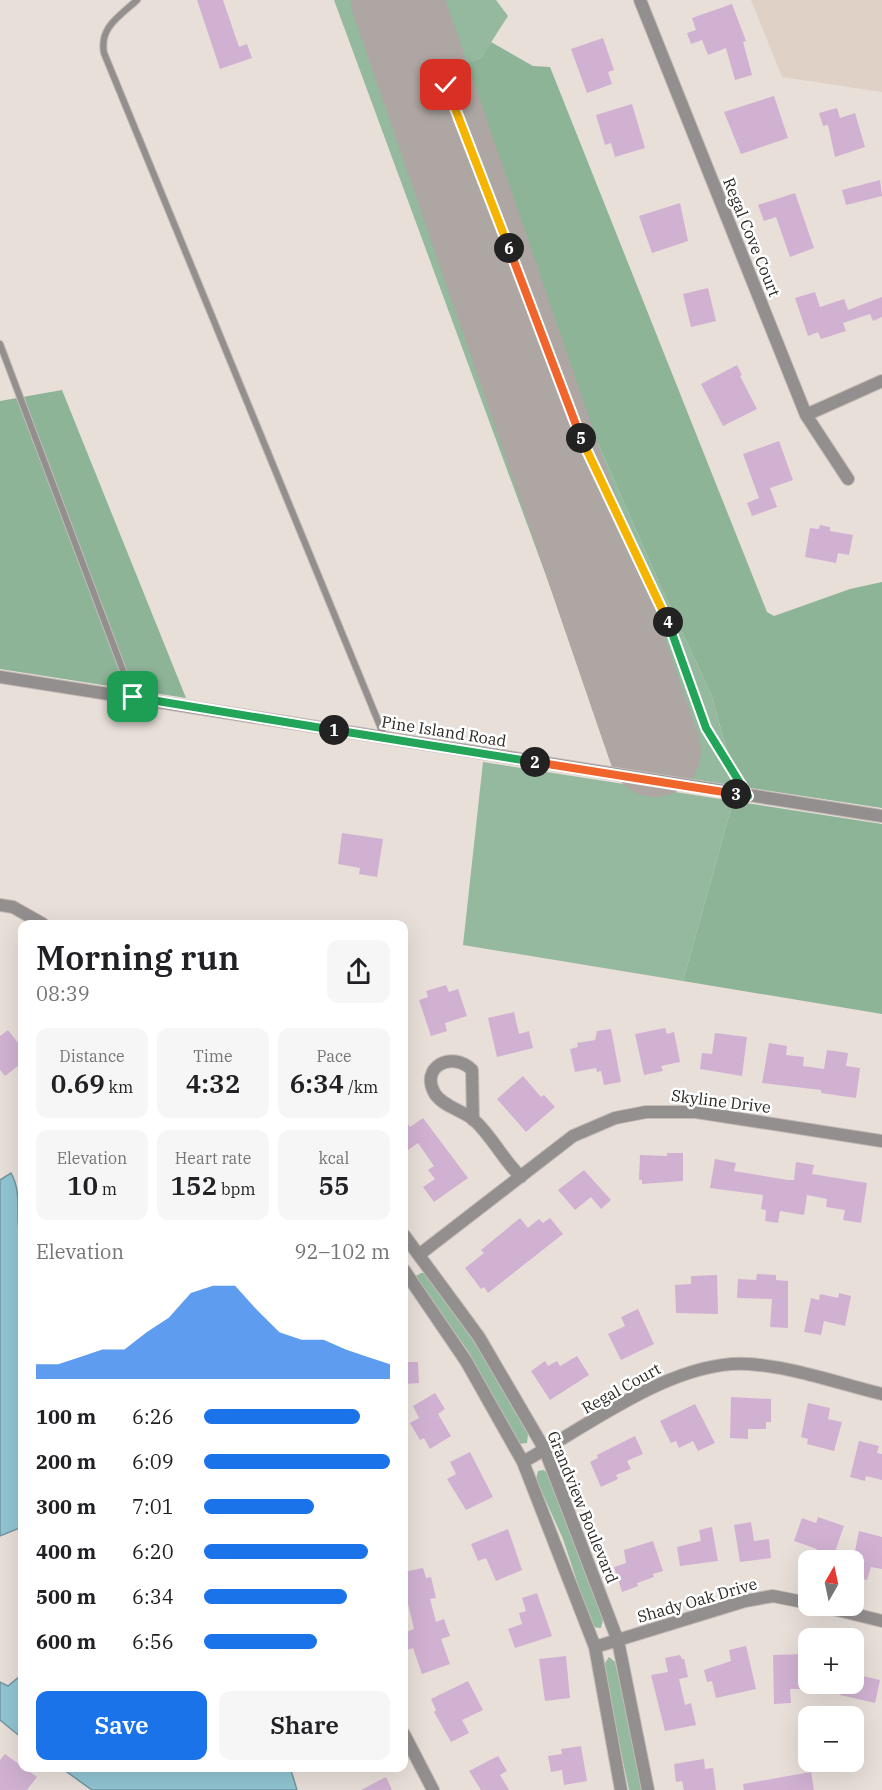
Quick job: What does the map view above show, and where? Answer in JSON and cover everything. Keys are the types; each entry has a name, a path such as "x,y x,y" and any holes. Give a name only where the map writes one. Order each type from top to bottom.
{"street":[{"name":"Regal Cove Court","path":"640,0 806,416 849,479"},
{"path":"806,416 882,381"},
{"name":"Pine Island Road","path":"0,677 882,816"},
{"path":"0,905 13,907 36,920"},
{"path":"473,1120 472,1070 460,1061 449,1060 439,1065 432,1074 431,1081 436,1096 473,1120 509,1166 521,1177"},
{"name":"Skyline Drive","path":"420,1254 573,1136 592,1125 646,1112 696,1112 882,1141"},
{"name":"Grandview Boulevard","path":"408,1240 479,1336 545,1450 618,1641 648,1790"},
{"path":"408,1276 466,1361 523,1462 596,1647 621,1790"},
{"name":"Regal Court","path":"523,1462 658,1383 702,1369 745,1364 786,1368 882,1394"},
{"name":"Shady Oak Drive","path":"596,1647 745,1601 772,1596 798,1601"},
{"path":"862,1616 882,1621"},
{"path":"408,1742 433,1790"}],"lane":[{"path":"137,0 107,28 103,35 105,53 385,738"},
{"path":"446,85 584,444 661,603 706,728 748,796"},
{"path":"0,344 133,697"}],"shaded area":[{"path":"751,0 882,0 882,92 782,77"}],"green space":[{"path":"334,0 496,0 508,16 481,58 454,66 506,234 661,587 711,694 737,786 617,768"},
{"path":"491,42 533,66 550,67 767,612 774,616 850,589 882,582 882,808 737,786 711,694 661,587 506,234 454,66 481,58"},
{"path":"62,390 186,698 0,669 0,401"},
{"path":"483,762 733,801 683,981 463,945"},
{"path":"733,801 882,824 882,1014 683,981"},
{"path":"427,1273 482,1353 528,1434 527,1443 519,1444 516,1440 468,1351 417,1281 416,1276"},
{"path":"538,1471 547,1472 555,1490 584,1564 603,1620 601,1628 592,1627 563,1539 536,1479"},
{"path":"609,1657 615,1662 645,1790 629,1790 603,1666"}],"water":[{"path":"11,1173 18,1199 18,1529 0,1536 0,1180"},
{"path":"18,1678 18,1735 0,1720 0,1682 8,1686"},
{"path":"67,1772 292,1772 297,1790 92,1790"}],"building":[{"path":"197,0 223,0 239,47 247,44 252,58 220,69"},
{"path":"732,4 746,41 743,42 752,75 735,80 726,48 708,55 702,40 691,44 687,33 696,30 692,18"},
{"path":"603,38 614,70 608,72 612,84 587,93 571,49"},
{"path":"774,96 788,138 741,154 724,112"},
{"path":"632,104 645,148 615,157 611,143 605,145 596,115"},
{"path":"837,108 840,118 855,113 865,147 835,157 828,125 823,126 819,113"},
{"path":"880,180 882,196 846,205 842,190"},
{"path":"795,193 814,248 790,257 776,217 764,221 758,205"},
{"path":"680,203 688,241 652,253 639,216"},
{"path":"708,288 716,321 691,327 683,294"},
{"path":"815,292 820,307 844,299 848,310 882,297 882,317 873,321 870,314 843,323 846,331 821,339 818,332 808,336 795,298"},
{"path":"737,365 742,375 740,376 757,409 723,426 701,384"},
{"path":"779,441 793,480 770,488 777,507 752,516 747,503 759,498 743,454"},
{"path":"820,525 830,527 830,531 853,535 849,555 838,553 836,563 805,557 810,528 819,529"},
{"path":"342,833 383,839 377,877 359,874 360,868 338,864"},
{"path":"446,985 449,992 458,989 467,1016 445,1023 447,1031 431,1036 419,1000 428,997 426,991"},
{"path":"514,1012 519,1034 529,1031 533,1048 497,1057 488,1018"},
{"path":"665,1028 667,1034 674,1032 680,1062 661,1066 663,1071 644,1075 635,1034"},
{"path":"611,1029 621,1082 604,1085 601,1071 597,1072 596,1068 575,1072 570,1049 578,1047 577,1043 595,1040 597,1031"},
{"path":"8,1030 18,1043 18,1066 5,1076 0,1070 0,1036"},
{"path":"715,1033 747,1037 742,1076 700,1069 702,1053 712,1054"},
{"path":"769,1043 787,1046 786,1055 804,1057 803,1066 824,1069 827,1050 848,1053 846,1066 860,1068 856,1098 821,1093 821,1090 762,1083"},
{"path":"523,1076 541,1097 544,1095 555,1107 526,1132 497,1099"},
{"path":"423,1118 468,1178 434,1202 423,1187 435,1179 428,1170 434,1166 418,1143 408,1150 408,1124 410,1127"},
{"path":"667,1153 683,1153 683,1181 642,1184 642,1180 639,1180 640,1155 667,1156"},
{"path":"715,1159 736,1163 734,1171 788,1180 794,1180 796,1162 814,1165 812,1174 867,1183 861,1223 843,1220 845,1210 826,1207 827,1199 807,1195 804,1215 780,1211 778,1223 765,1221 766,1210 761,1209 763,1195 710,1188"},
{"path":"584,1170 611,1200 601,1209 591,1197 575,1210 558,1190"},
{"path":"520,1218 528,1228 539,1219 543,1223 550,1218 563,1234 488,1293 484,1287 481,1289 465,1268 484,1253 481,1250"},
{"path":"757,1274 776,1275 776,1280 788,1281 788,1328 770,1327 772,1299 737,1298 738,1279 756,1280"},
{"path":"717,1275 718,1314 676,1313 675,1285 691,1284 691,1276"},
{"path":"839,1293 851,1296 845,1326 824,1321 821,1335 804,1332 811,1298 819,1300 820,1294 838,1298"},
{"path":"638,1309 654,1344 621,1360 608,1334 625,1326 621,1317"},
{"path":"577,1356 589,1375 550,1400 531,1371 545,1361 548,1366 557,1361 560,1366"},
{"path":"408,1362 418,1362 419,1383 408,1384"},
{"path":"435,1393 445,1409 438,1414 451,1436 430,1449 424,1438 420,1440 410,1423 419,1418 413,1406"},
{"path":"731,1397 771,1399 771,1422 766,1422 766,1429 748,1429 748,1439 730,1438"},
{"path":"808,1403 830,1408 828,1419 842,1422 834,1451 807,1444 808,1439 801,1437"},
{"path":"695,1404 715,1443 698,1451 693,1441 679,1448 676,1441 671,1443 660,1421"},
{"path":"635,1436 643,1454 627,1461 631,1469 616,1475 618,1479 601,1487 590,1462 598,1458 597,1455"},
{"path":"859,1441 879,1446 877,1453 882,1454 882,1480 866,1476 865,1481 850,1477"},
{"path":"470,1452 493,1497 466,1510 447,1479 456,1474 450,1462"},
{"path":"818,1517 844,1526 836,1550 817,1550 794,1541 802,1518 816,1523"},
{"path":"751,1522 754,1541 769,1539 771,1558 740,1562 734,1525"},
{"path":"712,1527 718,1561 680,1566 677,1547 701,1541 699,1530"},
{"path":"508,1529 522,1570 496,1581 486,1558 478,1561 471,1544"},
{"path":"859,1531 882,1537 882,1569 871,1567 867,1580 864,1579 864,1550 855,1550"},
{"path":"653,1541 663,1571 637,1583 638,1586 622,1592 614,1567 626,1563 624,1550"},
{"path":"423,1568 426,1578 431,1577 436,1598 430,1599 436,1622 444,1619 450,1636 441,1639 450,1664 422,1674 413,1648 408,1650 408,1631 414,1629 408,1604 408,1571"},
{"path":"537,1593 552,1636 515,1648 508,1629 522,1624 519,1613 526,1611 522,1598"},
{"path":"746,1646 756,1689 716,1698 712,1681 707,1682 704,1670 731,1661 729,1650"},
{"path":"798,1654 798,1689 790,1689 791,1703 774,1704 773,1655"},
{"path":"680,1655 684,1659 688,1677 679,1679 685,1705 691,1703 696,1725 665,1731 651,1675 668,1672 665,1658"},
{"path":"566,1656 570,1698 545,1701 539,1659"},
{"path":"864,1676 880,1680 875,1703 840,1695 864,1694"},
{"path":"468,1681 483,1710 462,1720 469,1733 451,1742 434,1712 436,1710 431,1699"},
{"path":"581,1746 587,1781 564,1785 562,1770 551,1772 548,1756 562,1754 561,1749"},
{"path":"5,1754 18,1763 18,1772 30,1772 37,1777 27,1790 0,1790 0,1760"},
{"path":"498,1756 507,1771 500,1775 509,1790 481,1790 469,1771"},
{"path":"704,1759 705,1769 713,1768 716,1790 684,1790 682,1781 676,1782 674,1764"},
{"path":"811,1772 814,1790 744,1790 743,1784"},
{"path":"386,1777 392,1790 361,1790"}],"runway":[{"path":"397,0 655,751"}],"route":[{"path":"133,697 748,796 706,728 661,603 584,444 446,85"}]}
